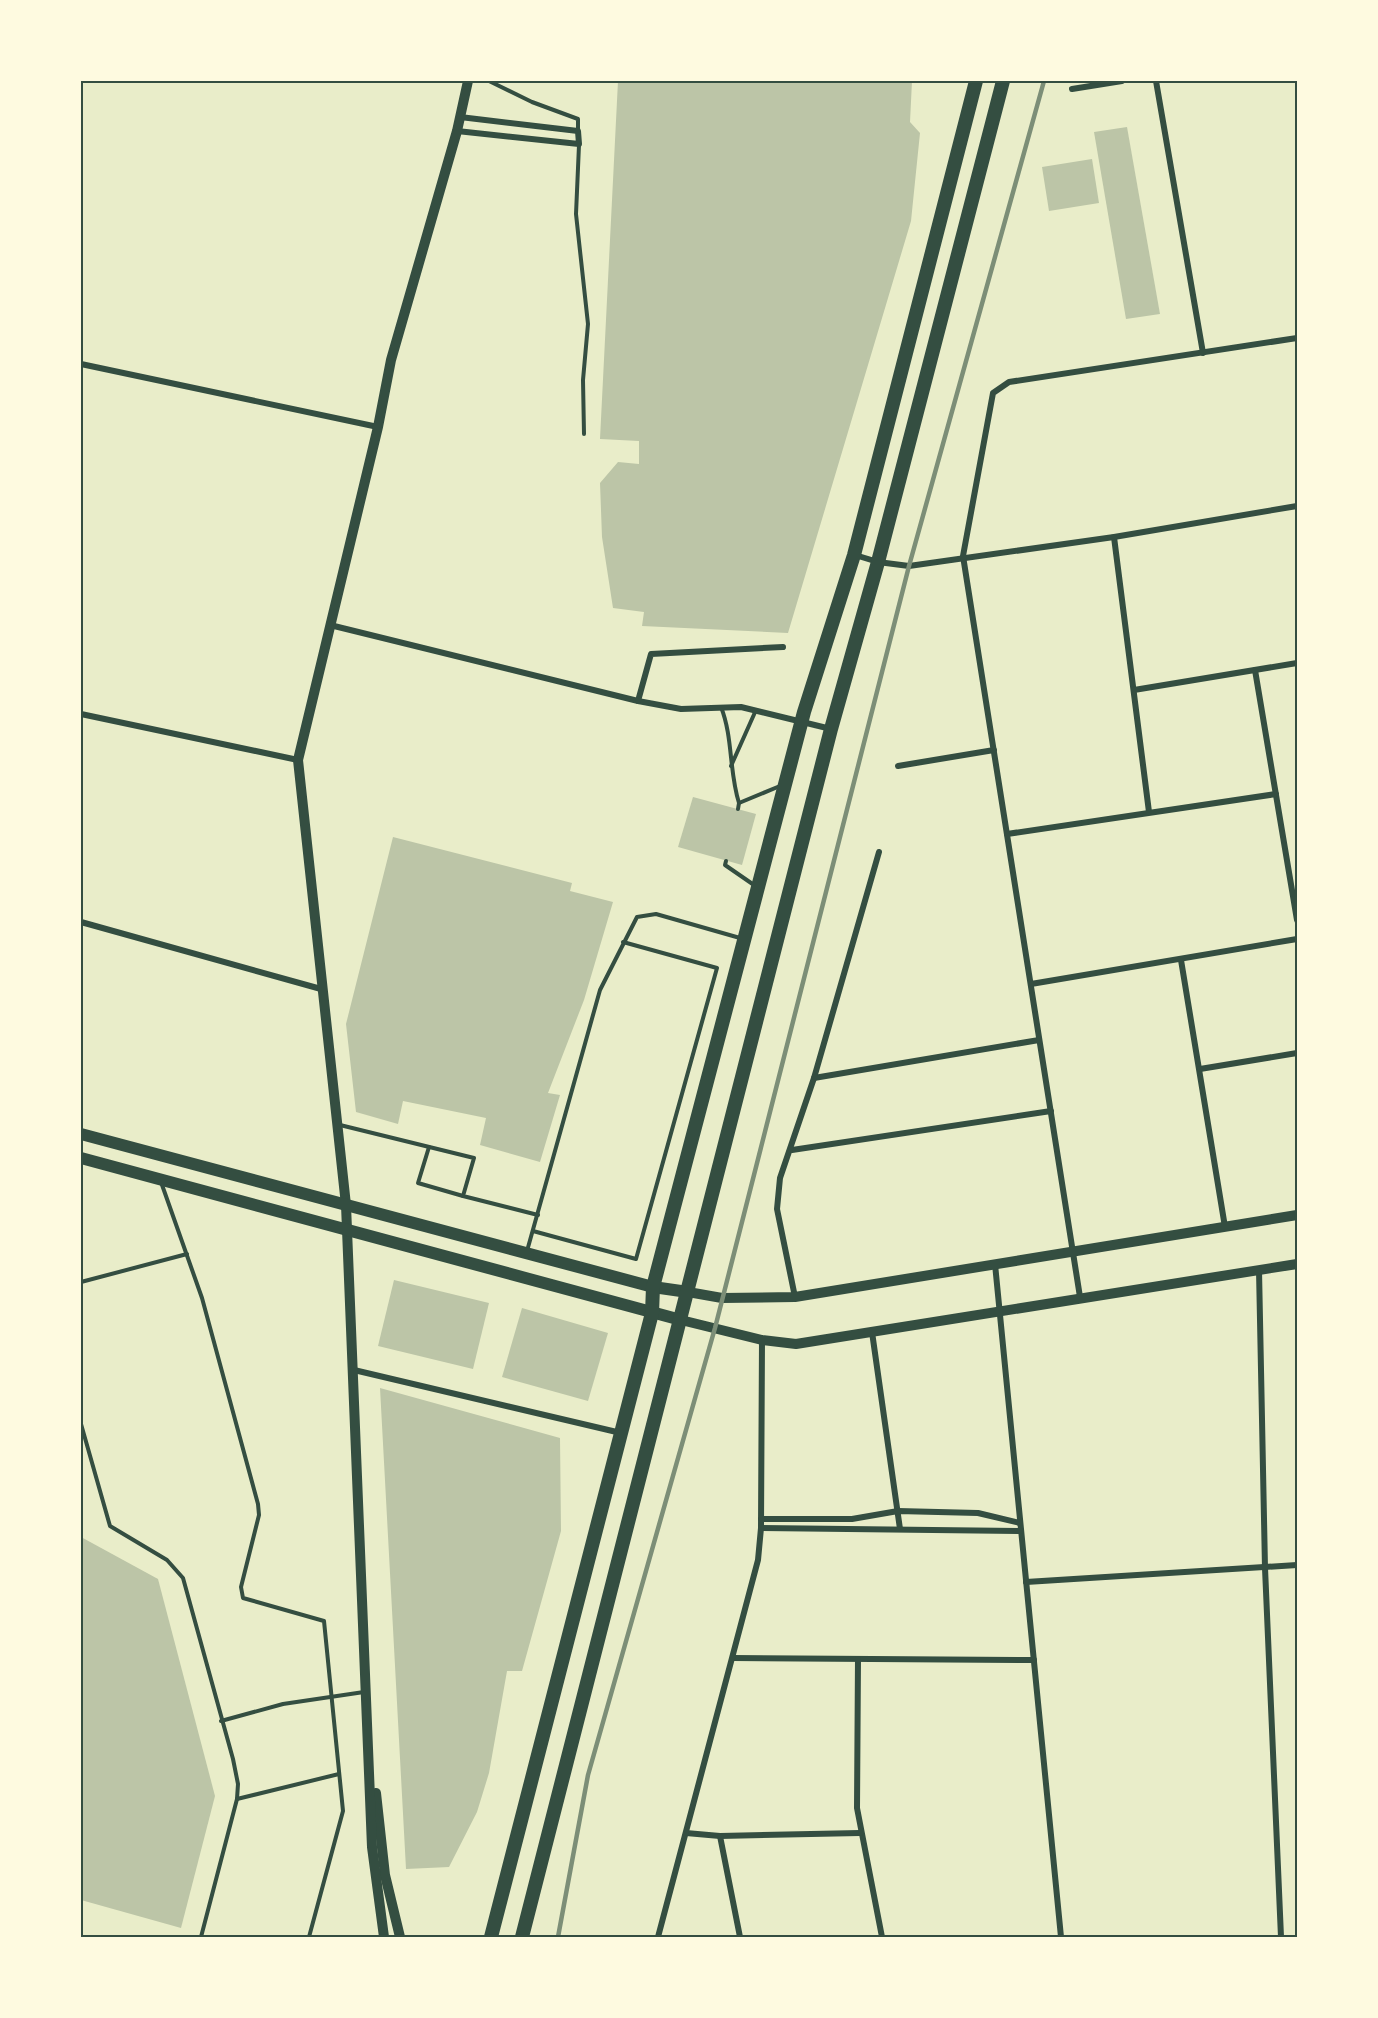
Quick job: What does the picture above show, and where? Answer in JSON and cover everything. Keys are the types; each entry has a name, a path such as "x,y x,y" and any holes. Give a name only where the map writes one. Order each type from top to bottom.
{"main road":[{"path":"491,1937 652,1313 653,1287 801,723 854,555 976,81"},
{"path":"522,1937 551,1814 681,1320 831,729 878,562 1003,81"},
{"path":"81,1134 653,1287 688,1292"},
{"path":"81,1158 681,1320"}],"street":[{"path":"384,1937 372,1846 346,1205 298,760 378,427 390,360 457,131 468,81"},
{"path":"1072,89 1122,81"},
{"path":"1156,81 1203,353"},
{"path":"457,131 579,144 578,131 460,117"},
{"path":"1080,1298 963,556 993,393 1009,382 1297,338"},
{"path":"81,364 378,427"},
{"path":"854,555 878,562 909,566 963,556 1114,537 1297,506"},
{"path":"1114,537 1149,812"},
{"path":"329,625 681,710 721,707 756,710 831,729"},
{"path":"638,701 651,654 783,647"},
{"path":"1134,690 1297,663"},
{"path":"1255,670 1297,920"},
{"path":"81,714 298,760"},
{"path":"898,766 994,750"},
{"path":"1007,834 1276,794"},
{"path":"795,1297 777,1209 780,1178 792,1150 814,1078 879,852"},
{"path":"81,922 321,989"},
{"path":"1031,984 1297,939"},
{"path":"1181,960 1225,1227"},
{"path":"814,1078 1040,1040"},
{"path":"1200,1069 1297,1053"},
{"path":"792,1150 1051,1112"},
{"path":"688,1292 722,1298 795,1297 1073,1249 1297,1215"},
{"path":"995,1263 1061,1937"},
{"path":"681,1320 762,1340 796,1344 1297,1264"},
{"path":"1259,1270 1265,1568 1281,1937"},
{"path":"872,1332 900,1529"},
{"path":"658,1937 758,1560 761,1528 762,1340"},
{"path":"354,1370 622,1433"},
{"path":"761,1519 852,1519 898,1511 978,1514 1020,1523"},
{"path":"761,1528 1021,1531"},
{"path":"1026,1582 1297,1565"},
{"path":"733,1658 1034,1660"},
{"path":"858,1659 857,1808 860,1833 882,1937"},
{"path":"365,1692 386,1875 400,1937"},
{"path":"686,1833 720,1836 860,1833"},
{"path":"720,1836 740,1937"}],"lane":[{"path":"489,81 510,93 578,119 578,131"},
{"path":"579,144 576,214 588,324 583,380 584,434"},
{"path":"721,707 727,727 738,809"},
{"path":"731,767 756,710"},
{"path":"739,803 785,784"},
{"path":"726,861 724,865 758,887"},
{"path":"526,1253 600,990 637,917 656,914 744,939"},
{"path":"533,1231 636,1259 717,968 623,942"},
{"path":"336,1124 474,1158 463,1196"},
{"path":"429,1147 418,1183 538,1215"},
{"path":"160,1180 202,1298 258,1504 259,1515 241,1587 243,1598 324,1621 343,1811 309,1937"},
{"path":"81,1282 187,1254"},
{"path":"81,1424 110,1526 167,1560 183,1578 238,1784 237,1799 201,1937"},
{"path":"220,1721 283,1704 330,1695 365,1692"},
{"path":"237,1799 339,1774"}],"building":[{"path":"618,81 912,81 910,122 920,133 911,221 788,633 642,626 644,612 613,608 602,537 600,483 618,462 639,464 639,441 600,439"},
{"path":"1127,127 1160,314 1126,319 1094,132"},
{"path":"1092,159 1099,203 1049,211 1042,167"},
{"path":"693,797 756,814 742,865 678,847"},
{"path":"393,837 572,883 570,891 613,902 584,1000 548,1093 560,1095 540,1162 480,1145 486,1118 403,1101 398,1124 356,1112 346,1024"},
{"path":"394,1280 489,1303 473,1369 378,1346"},
{"path":"522,1308 608,1333 588,1401 502,1377"},
{"path":"380,1388 560,1438 561,1531 522,1671 507,1671 489,1773 477,1812 449,1867 406,1869"},
{"path":"81,1537 158,1579 215,1796 181,1928 81,1900"}],"railway":[{"path":"558,1937 588,1775 715,1328 909,566 1044,81"}]}
